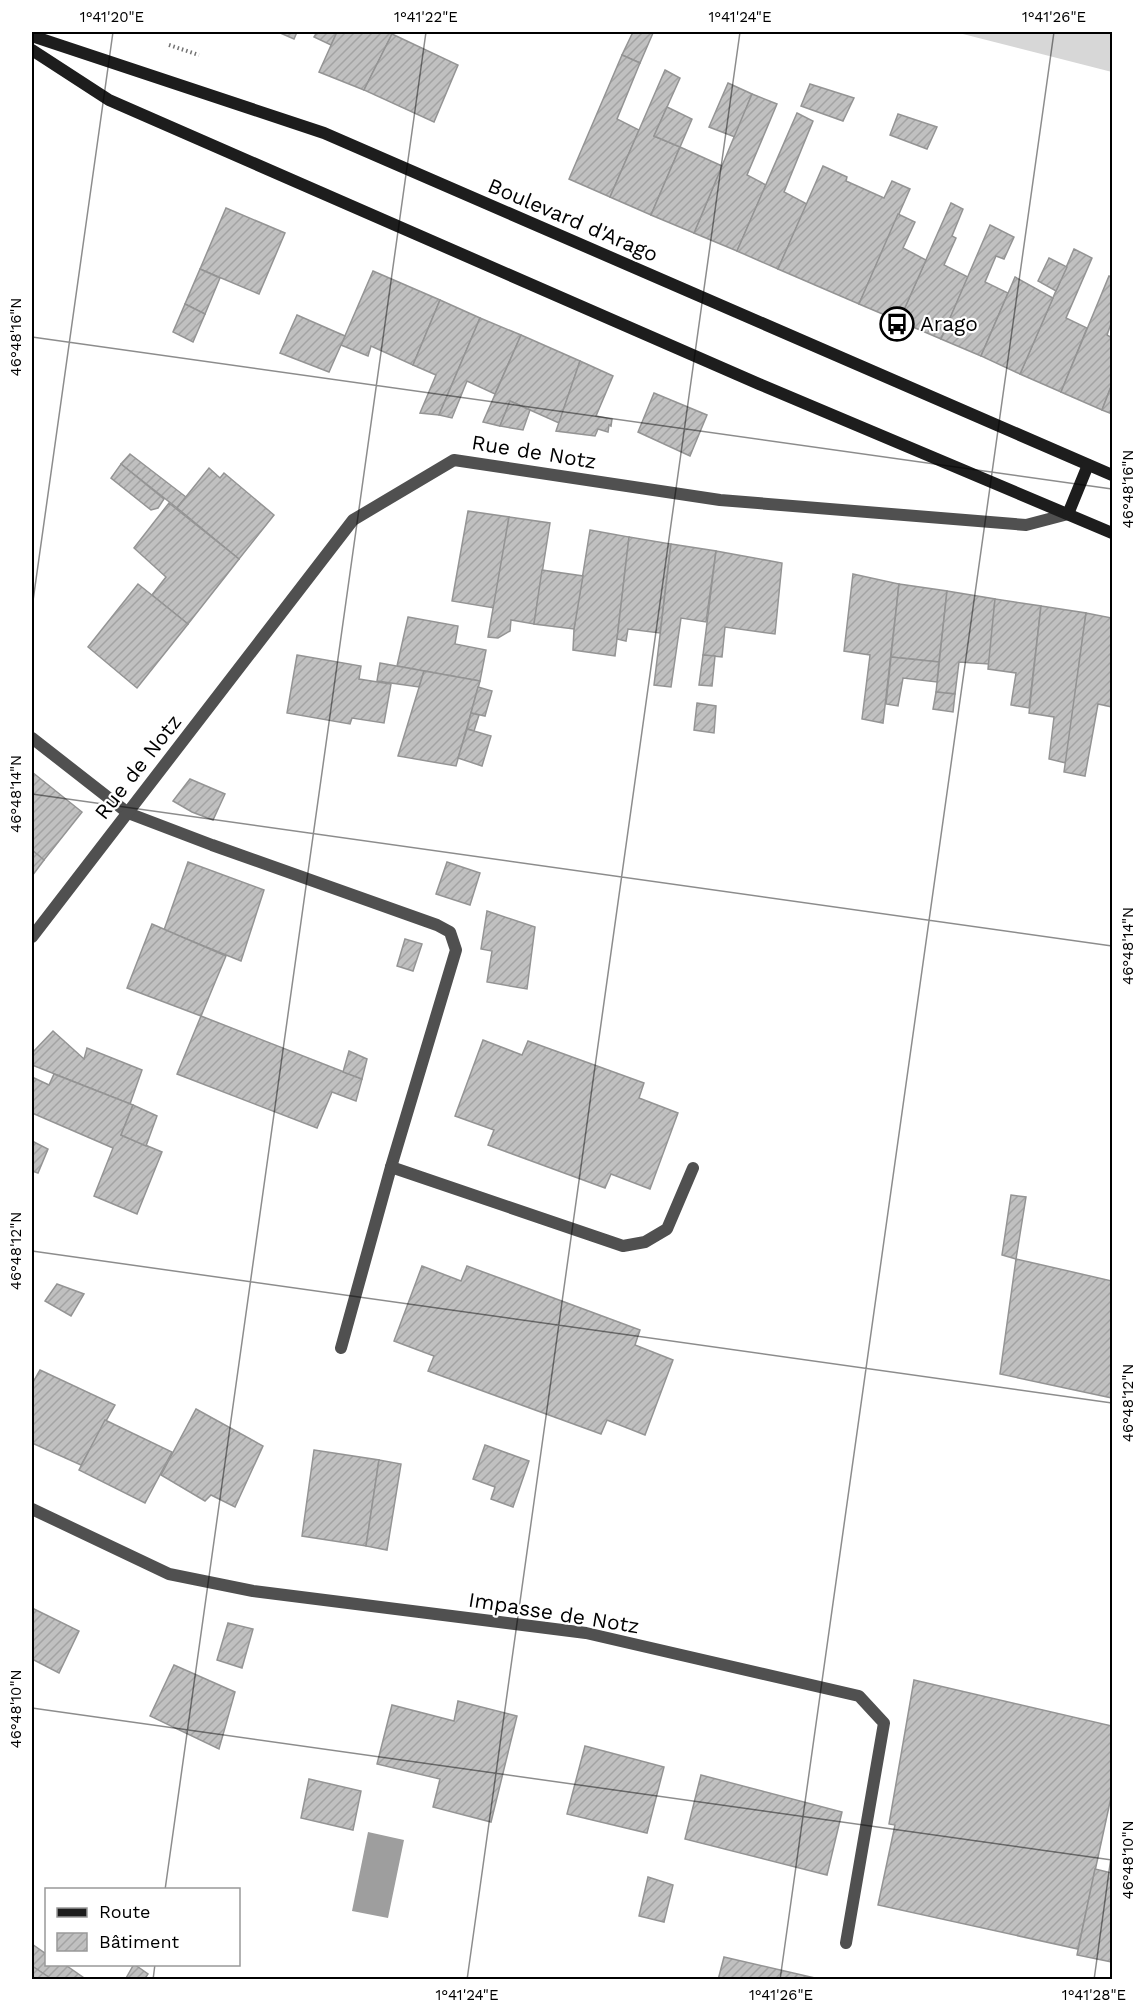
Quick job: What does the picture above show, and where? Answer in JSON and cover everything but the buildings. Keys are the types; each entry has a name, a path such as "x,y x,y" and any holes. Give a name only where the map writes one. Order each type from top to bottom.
{"main road":[{"name":"Boulevard d'Arago","path":"32,36 324,133 1113,475"},
{"path":"32,50 109,100 759,384 1113,533"},
{"path":"1068,514 1089,465"}],"street":[{"name":"Rue de Notz","path":"32,937 353,520 454,460 720,500 1026,525 1068,514"},
{"path":"32,738 128,813 437,925 450,932 456,950 391,1167 341,1348"},
{"path":"391,1167 623,1246 645,1242 667,1229 693,1167"},
{"name":"Impasse de Notz","path":"32,1509 169,1574 253,1591 586,1633 860,1696 884,1724 846,1943"}],"shaded area":[{"path":"955,32 1112,32 1112,72"},
{"path":"368,1832 404,1840 388,1918 352,1911"}],"place":[{"name":"Arago","path":"897,324"}]}
